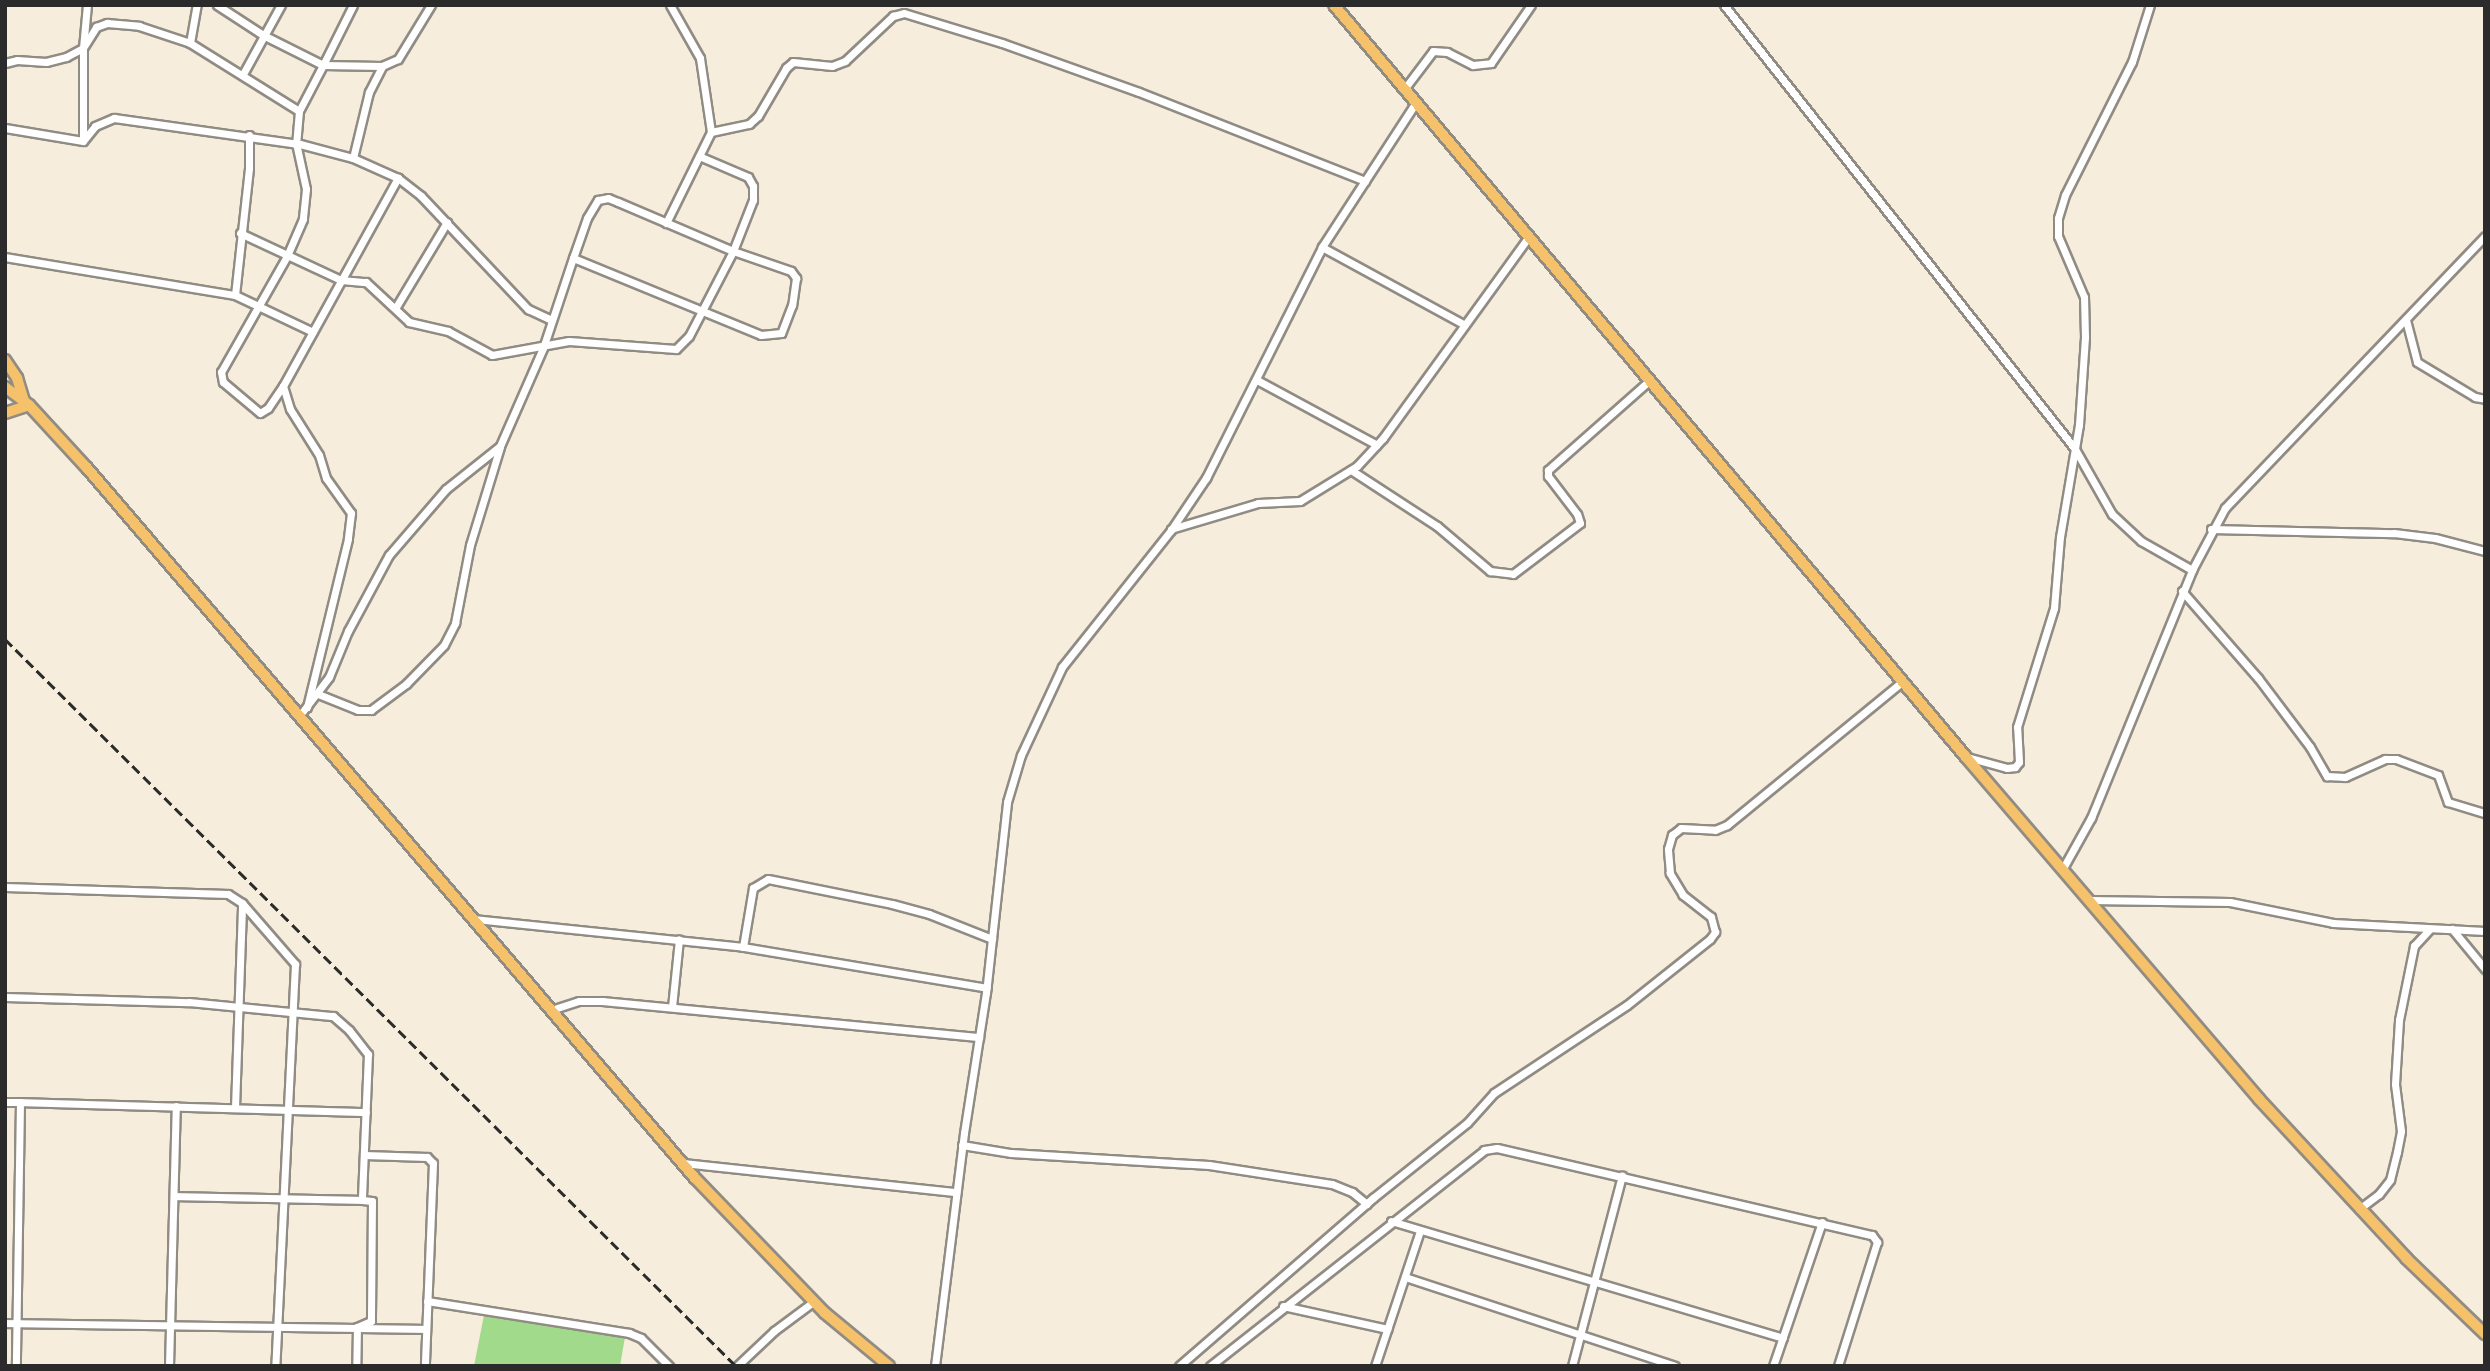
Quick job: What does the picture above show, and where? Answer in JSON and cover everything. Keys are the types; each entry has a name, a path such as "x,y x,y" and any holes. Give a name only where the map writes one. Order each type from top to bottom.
{"main road":[{"path":"1334,5 1966,757 2267,1108 2359,1209 2485,1334"},
{"path":"5,360 17,378 26,403"},
{"path":"5,387 26,403 304,711 474,919 682,1163 813,1302 889,1366"},
{"path":"5,413 26,403"}],"street":[{"path":"83,141 83,48 87,5"},
{"path":"190,43 197,5"},
{"path":"217,5 263,35 323,65 382,66 398,59 431,5"},
{"path":"243,74 281,5"},
{"path":"353,5 299,111 296,143 306,189 305,211 287,256 221,370 222,379 260,413 268,408 283,386 398,178"},
{"path":"666,223 711,132 700,58 670,5"},
{"path":"1405,88 1433,51 1447,52 1473,65 1491,63 1531,5"},
{"path":"1724,5 2075,449 2112,514 2141,541 2192,570"},
{"path":"1966,757 2007,768 2015,767 2018,762 2017,727 2052,614 2060,537 2075,449 2085,306 2058,236 2058,218 2065,195 2132,62 2150,5"},
{"path":"711,132 749,124 758,116 786,68 793,62 832,66 845,61 893,16 904,13 1002,43 1126,87 1365,181"},
{"path":"5,63 17,60 46,62 66,57 83,48 96,27 107,23 139,26 190,43 299,111"},
{"path":"353,158 369,92 382,66"},
{"path":"935,1366 962,1145 987,988 1007,802 1021,755 1062,667 1171,530 1206,478 1322,247 1416,102"},
{"path":"83,141 95,126 114,118 249,135 296,143 353,158 398,178 447,222 528,309 552,320"},
{"path":"5,128 83,141"},
{"path":"235,295 249,168 249,135"},
{"path":"240,233 341,280 366,282 396,307 409,322 448,331 484,353 502,355 575,341 676,349 684,344 733,251 752,207 751,180 744,174 699,156"},
{"path":"318,694 358,710 376,708 424,667 449,638 455,623 475,525 500,446 543,348 552,320 573,258 587,218 601,199 618,202 733,251 793,272 795,291 786,325 781,333 767,337 573,258"},
{"path":"396,307 447,222"},
{"path":"2062,870 2091,818 2182,591 2211,529 2242,489 2485,236"},
{"path":"1171,530 1258,503 1300,501 1352,470 1377,446 1462,324 1528,238"},
{"path":"1322,247 1462,324"},
{"path":"5,257 235,295 313,332"},
{"path":"2406,320 2417,362 2475,397 2485,399"},
{"path":"1257,380 1377,446"},
{"path":"1352,470 1437,526 1490,570 1513,574 1580,523 1577,514 1548,477 1548,470 1650,380"},
{"path":"283,386 290,410 319,455 326,478 351,513 346,552 304,711"},
{"path":"304,711 330,677 353,620 389,555 446,489 500,446"},
{"path":"2211,529 2394,533 2435,538 2485,551"},
{"path":"2182,591 2258,678 2310,747 2327,776 2345,777 2385,759 2396,759 2438,775 2448,802 2485,813"},
{"path":"1179,1366 1367,1204 1467,1123 1494,1093 1511,1079 1627,1005 1713,935 1711,917 1683,895 1670,873 1668,849 1676,831 1693,827 1715,830 1727,825 1903,681"},
{"path":"743,947 752,893 756,885 768,879 929,914 992,939"},
{"path":"5,887 228,894 242,903 295,964 275,1366"},
{"path":"2088,900 2230,902 2333,923 2485,931"},
{"path":"235,1108 242,903"},
{"path":"474,919 743,947 987,988"},
{"path":"2359,1209 2379,1194 2390,1180 2398,1152 2401,1131 2395,1084 2399,1020 2414,946 2430,928"},
{"path":"2452,929 2485,969"},
{"path":"672,1007 679,939"},
{"path":"5,997 163,1000 335,1016 365,1047 368,1065 362,1200"},
{"path":"551,1010 585,1001 979,1037"},
{"path":"5,1102 366,1112"},
{"path":"16,1366 20,1102"},
{"path":"169,1366 173,1323 176,1107"},
{"path":"962,1145 1011,1153 1209,1165 1332,1184 1352,1192 1367,1204"},
{"path":"1210,1366 1484,1150 1497,1148 1622,1175 1872,1236 1877,1242 1838,1366"},
{"path":"364,1155 427,1157 432,1161 425,1366"},
{"path":"682,1163 956,1192"},
{"path":"1572,1366 1622,1175"},
{"path":"174,1196 372,1200 371,1321 357,1327"},
{"path":"1391,1221 1783,1338"},
{"path":"1773,1366 1822,1222"},
{"path":"1375,1366 1420,1231"},
{"path":"1405,1277 1675,1366"},
{"path":"427,1301 629,1333 641,1338 669,1366"},
{"path":"737,1366 774,1331 813,1302"},
{"path":"1283,1306 1388,1329"},
{"path":"5,1323 275,1324 425,1329"},
{"path":"356,1366 357,1327"}],"green space":[{"path":"484,1315 625,1337 620,1366 474,1366"}],"railway":[{"path":"5,639 736,1366"}]}
